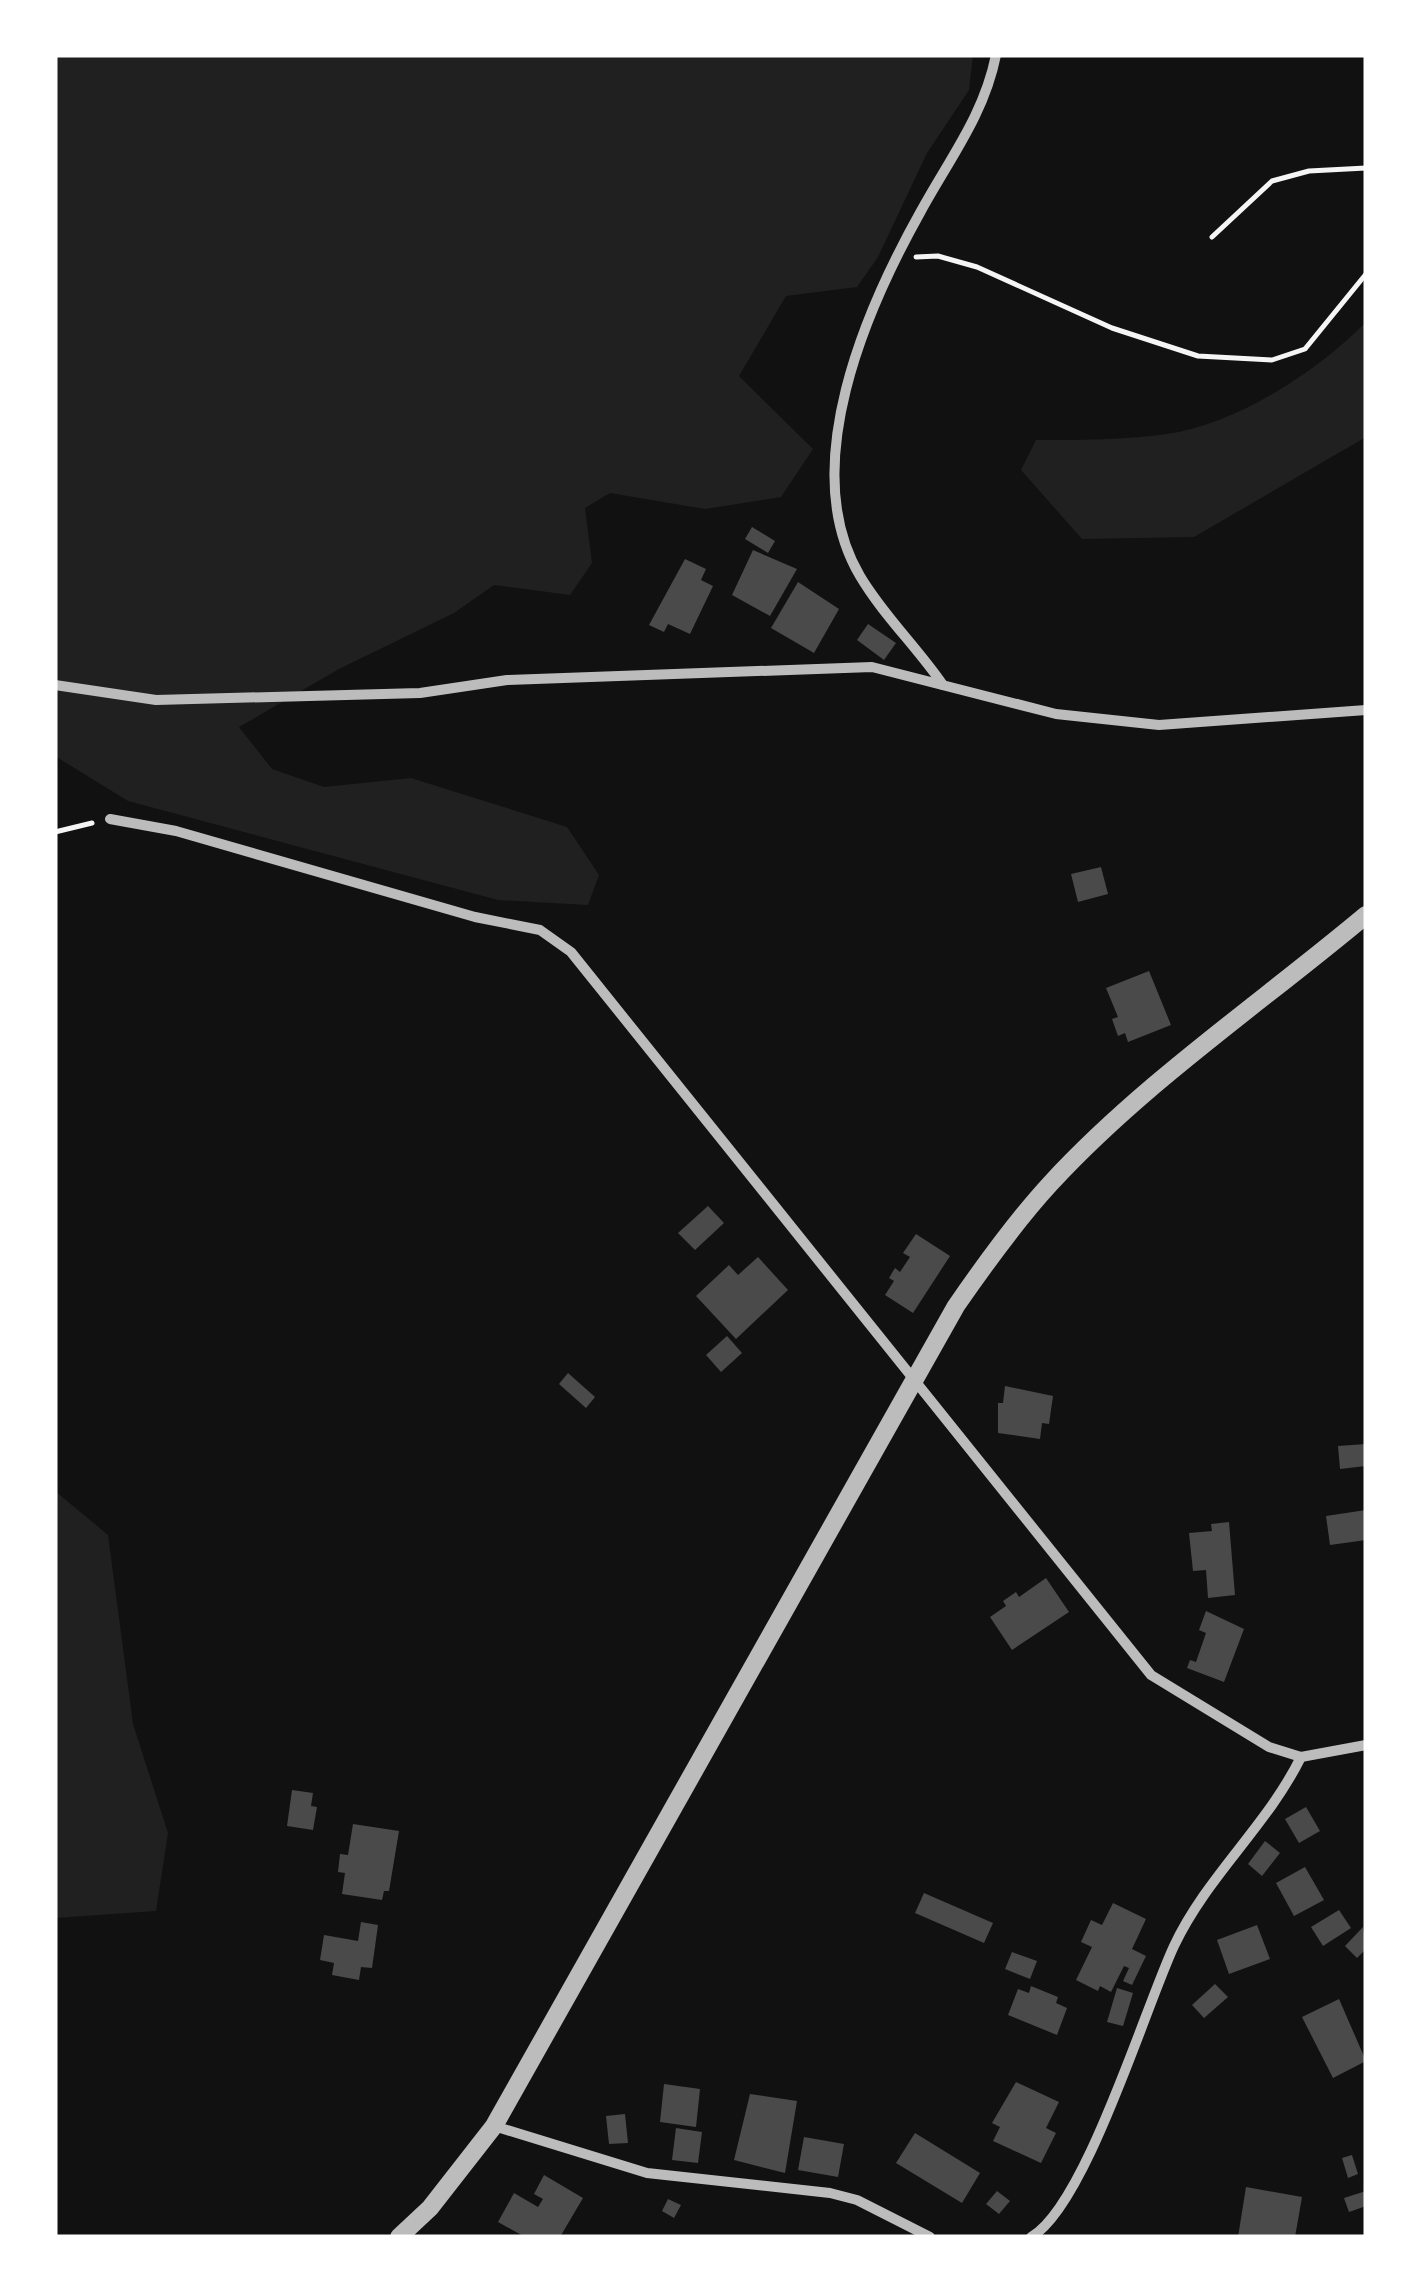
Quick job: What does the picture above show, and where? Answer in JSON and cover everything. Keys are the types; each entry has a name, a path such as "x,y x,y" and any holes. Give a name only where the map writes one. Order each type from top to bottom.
{"street":[{"path":"943,686 858,574 842,533 832,479 838,424 867,322 898,258 982,110 996,55"},
{"path":"55,685 156,700 420,693 523,679 872,667 1056,714 1159,724 1366,710"},
{"path":"110,819 176,831 475,917 540,930 571,952 1151,1675 1269,1747 1301,1757 1366,1746"},
{"path":"400,2237 430,2208 494,2126 956,1306 995,1250 1050,1184 1178,1068 1366,915"},
{"path":"1030,2237 1070,2191 1094,2143 1174,1946 1200,1899 1272,1808 1301,1757"},
{"path":"494,2126 647,2173 844,2196 930,2237"}],"path":[{"path":"1212,237 1272,181 1309,171 1366,168"},
{"path":"898,258 938,256 977,268 1112,328 1198,356 1272,360 1305,349 1366,274"},
{"path":"55,832 110,819"}],"shaded area":[{"path":"55,55 973,55 969,90 927,153 878,257 857,287 786,296 739,376 813,449 781,497 705,509 610,493 585,508 592,563 570,595 494,585 454,613 339,669 239,727 272,769 324,787 411,778 567,827 599,875 588,905 498,900 128,801 55,756"},
{"path":"1366,322 1366,437 1194,537 1082,539 1021,470 1036,440 1151,436 1221,419 1275,393 1324,359"},
{"path":"55,1491 108,1535 133,1724 168,1833 156,1911 55,1918"}],"building":[{"path":"752,527 775,541 768,553 745,539"},
{"path":"753,550 797,569 770,616 732,595"},
{"path":"685,559 706,569 701,580 713,586 690,634 668,624 664,632 649,625"},
{"path":"798,582 839,609 814,653 771,628"},
{"path":"868,624 896,643 884,660 857,640"},
{"path":"1101,867 1108,894 1078,902 1071,874"},
{"path":"1149,971 1171,1025 1128,1042 1125,1033 1118,1036 1112,1019 1118,1017 1106,988"},
{"path":"708,1206 724,1223 695,1250 678,1233"},
{"path":"916,1234 950,1256 913,1313 885,1295 894,1281 889,1278 895,1268 900,1272 910,1257 903,1253"},
{"path":"758,1257 788,1290 736,1339 696,1296 729,1265 738,1275"},
{"path":"727,1336 742,1353 721,1372 706,1355"},
{"path":"568,1373 595,1397 586,1408 559,1384"},
{"path":"1005,1386 1053,1396 1049,1424 1042,1423 1040,1439 998,1433 998,1403 1003,1403"},
{"path":"1366,1444 1366,1466 1340,1469 1338,1446"},
{"path":"1366,1510 1366,1540 1330,1545 1326,1516"},
{"path":"1229,1522 1235,1595 1208,1598 1206,1570 1193,1571 1189,1533 1212,1531 1211,1524"},
{"path":"1046,1578 1069,1612 1012,1650 990,1617 1006,1606 1003,1601 1016,1592 1019,1597"},
{"path":"1206,1611 1244,1629 1224,1682 1187,1668 1190,1660 1196,1662 1206,1633 1199,1630"},
{"path":"292,1790 313,1793 311,1806 317,1807 313,1830 287,1826"},
{"path":"1306,1807 1320,1831 1299,1843 1285,1819"},
{"path":"353,1824 399,1831 389,1891 384,1891 382,1900 342,1894 345,1873 338,1872 340,1854 348,1855"},
{"path":"1265,1841 1280,1853 1262,1876 1248,1864"},
{"path":"1305,1867 1324,1900 1294,1916 1276,1883"},
{"path":"924,1893 993,1923 984,1943 915,1913"},
{"path":"1113,1903 1146,1919 1132,1949 1146,1956 1132,1985 1123,1981 1129,1968 1124,1966 1111,1992 1100,1986 1098,1991 1076,1980 1092,1947 1081,1942 1091,1920 1102,1925"},
{"path":"1339,1910 1351,1928 1323,1946 1311,1927"},
{"path":"361,1922 378,1925 372,1968 361,1967 359,1980 332,1975 334,1963 320,1960 324,1935 358,1941"},
{"path":"1257,1925 1270,1959 1229,1974 1217,1940"},
{"path":"1363,1927 1366,1949 1357,1958 1345,1946"},
{"path":"1012,1952 1037,1961 1030,1979 1005,1969"},
{"path":"1215,1984 1228,1997 1204,2018 1192,2005"},
{"path":"1031,1986 1058,1997 1056,2003 1067,2008 1057,2035 1008,2015 1018,1989 1029,1993"},
{"path":"1117,1988 1133,1993 1123,2026 1107,2022"},
{"path":"1339,1999 1366,2061 1333,2078 1302,2017"},
{"path":"1016,2082 1059,2102 1046,2128 1056,2133 1041,2163 993,2141 1000,2127 992,2123"},
{"path":"664,2084 700,2089 696,2127 660,2122"},
{"path":"750,2094 797,2101 785,2173 734,2160"},
{"path":"625,2114 628,2143 609,2144 606,2116"},
{"path":"676,2128 702,2132 698,2163 672,2160"},
{"path":"915,2133 980,2173 962,2203 896,2163"},
{"path":"804,2137 844,2144 838,2177 798,2170"},
{"path":"1352,2155 1358,2174 1348,2178 1342,2158"},
{"path":"544,2175 583,2198 560,2237 525,2237 498,2222 514,2193 538,2207 543,2199 534,2194"},
{"path":"1246,2187 1302,2197 1295,2237 1238,2237"},
{"path":"997,2191 1010,2201 999,2214 986,2204"},
{"path":"1366,2191 1366,2206 1349,2212 1344,2198"},
{"path":"668,2199 681,2205 674,2218 662,2211"}]}
